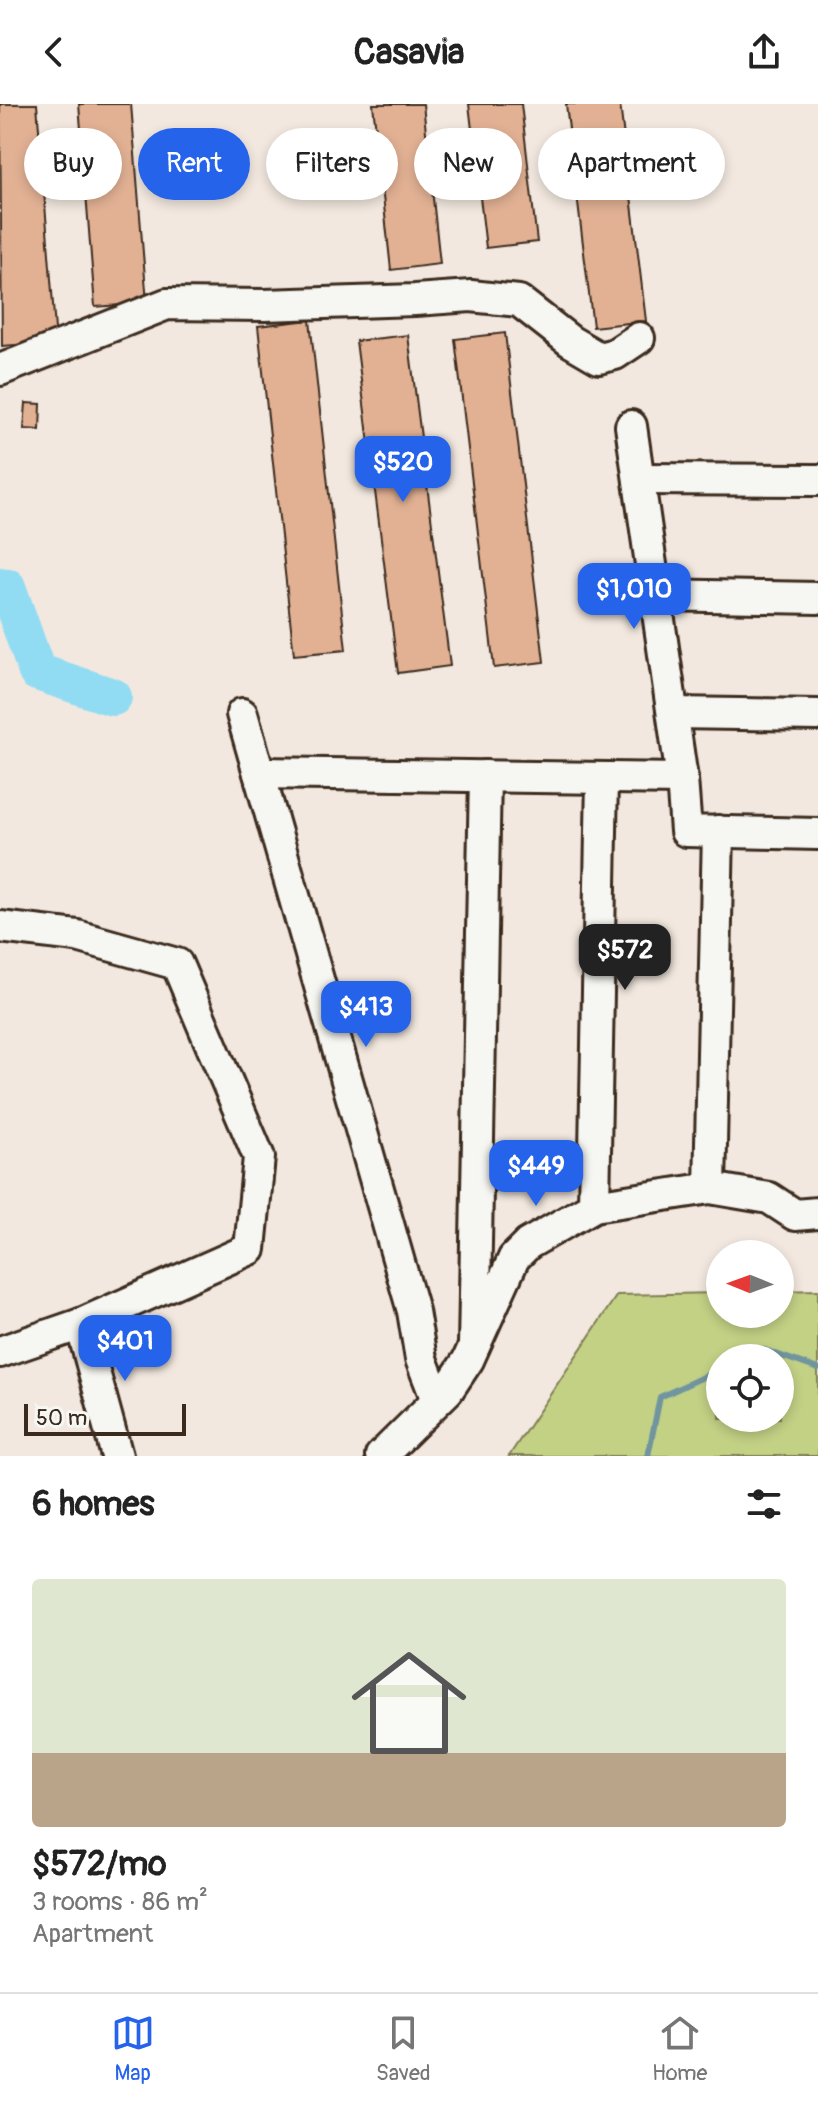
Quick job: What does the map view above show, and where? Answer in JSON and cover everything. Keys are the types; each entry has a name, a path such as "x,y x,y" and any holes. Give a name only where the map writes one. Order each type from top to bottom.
{"street":[{"path":"0,370 167,304 279,304 471,296 519,301 570,341 599,358 615,354 639,338"},
{"path":"631,426 682,779 686,831 818,834"},
{"path":"639,479 818,480"},
{"path":"656,595 818,598"},
{"path":"673,713 818,715"},
{"path":"242,714 413,1311 421,1359 437,1400"},
{"path":"259,773 682,779"},
{"path":"474,1346 485,776"},
{"path":"594,1206 602,778"},
{"path":"710,1188 718,831"},
{"path":"0,927 77,936 177,964 259,1157 250,1249 81,1324 0,1352"},
{"path":"381,1456 448,1390 474,1346 502,1278 514,1258 528,1244 594,1206 710,1188 769,1198 795,1215 818,1213"},
{"path":"81,1324 117,1456"}],"green space":[{"path":"818,1290 818,1456 509,1456 617,1295 706,1293 706,1328 794,1328 794,1291"}],"building":[{"path":"0,104 37,104 39,128 24,128 24,200 45,200 56,342 2,346"},
{"path":"79,104 131,104 147,303 95,307 87,200 122,200 122,128 81,128"},
{"path":"373,104 423,104 426,128 414,128 414,200 433,200 440,264 391,270 383,200 398,200 398,128 376,128"},
{"path":"469,104 521,104 537,242 486,248 480,200 522,200 522,128 472,128"},
{"path":"566,104 620,104 623,128 569,128"},
{"path":"578,200 632,200 646,321 593,327"},
{"path":"310,320 346,650 294,655 258,326"},
{"path":"505,333 544,662 494,668 455,339"},
{"path":"408,335 450,666 398,673 356,341"},
{"path":"26,403 41,404 40,430 24,429"}],"waterway":[{"path":"0,586 7,587 37,672 113,697"},
{"path":"794,1360 818,1369"},
{"path":"648,1456 660,1397 706,1376"}]}
